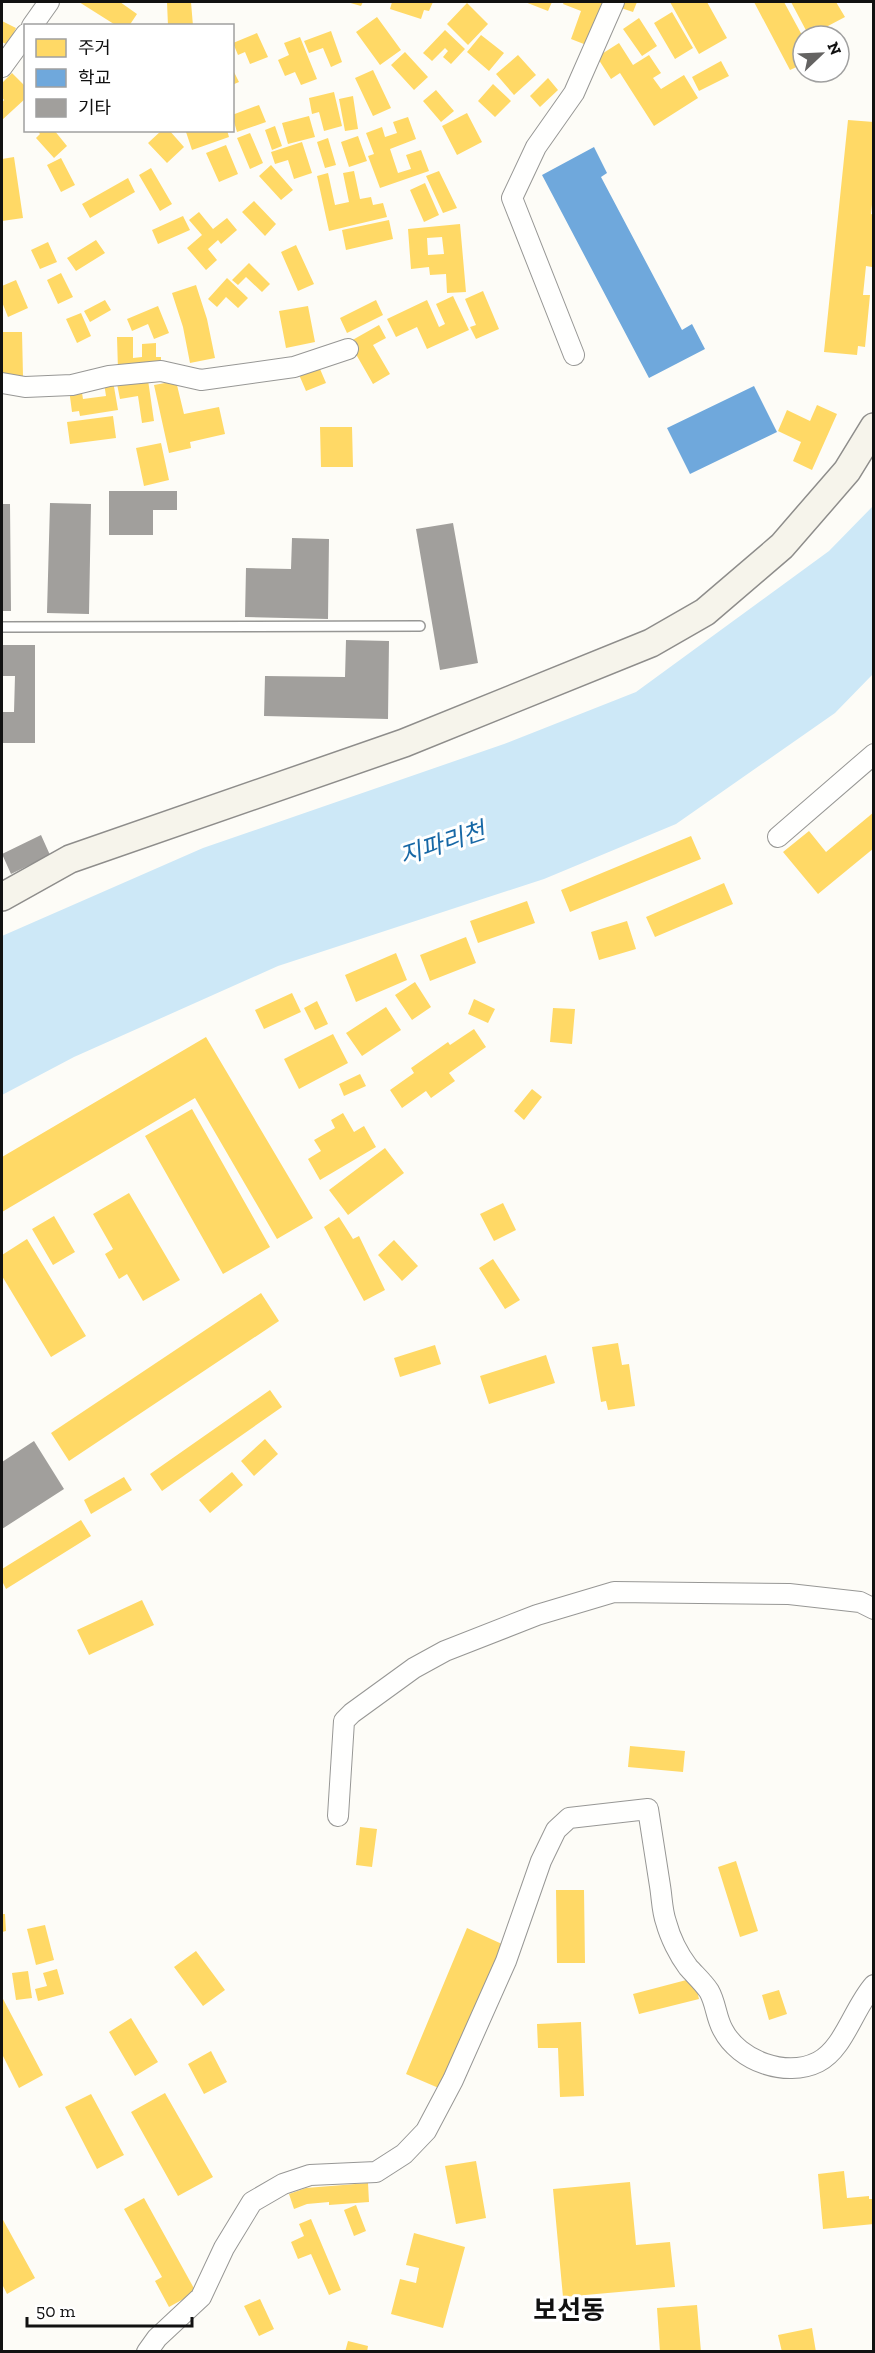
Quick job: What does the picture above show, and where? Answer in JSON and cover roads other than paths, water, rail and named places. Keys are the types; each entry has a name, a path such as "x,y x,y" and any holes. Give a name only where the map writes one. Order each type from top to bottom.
{"street":[{"path":"33,24 49,2"},
{"path":"574,355 512,198 536,147 574,93 614,2"},
{"path":"2,67 24,37"},
{"path":"2,383 25,387 72,385 109,376 161,371 201,380 294,367 348,349"},
{"path":"2,897 70,859 404,743 651,643 705,612 782,546 847,471 873,427"},
{"path":"778,837 873,754"},
{"path":"338,1816 344,1721 414,1668 445,1651 484,1635 614,1592 789,1594 860,1602 873,1609"},
{"path":"147,2352 156,2338 201,2297 224,2248 252,2202 283,2184 310,2175 376,2172 404,2154 426,2131 453,2080 506,1960 541,1861 556,1830 569,1818 648,1809 666,1923 678,1950 711,1994 723,2030 733,2043 750,2057 771,2066 789,2068 808,2066 820,2061 833,2051 873,1985"}],"lane":[{"path":"2,627 420,626"}],"water":[{"name":"지파리천","path":"873,506 873,674 835,713 676,824 544,879 278,966 74,1057 2,1095 2,936 203,848 504,744 636,692 829,551"}],"district":[{"name":"보선동","path":"569,2310"}]}
